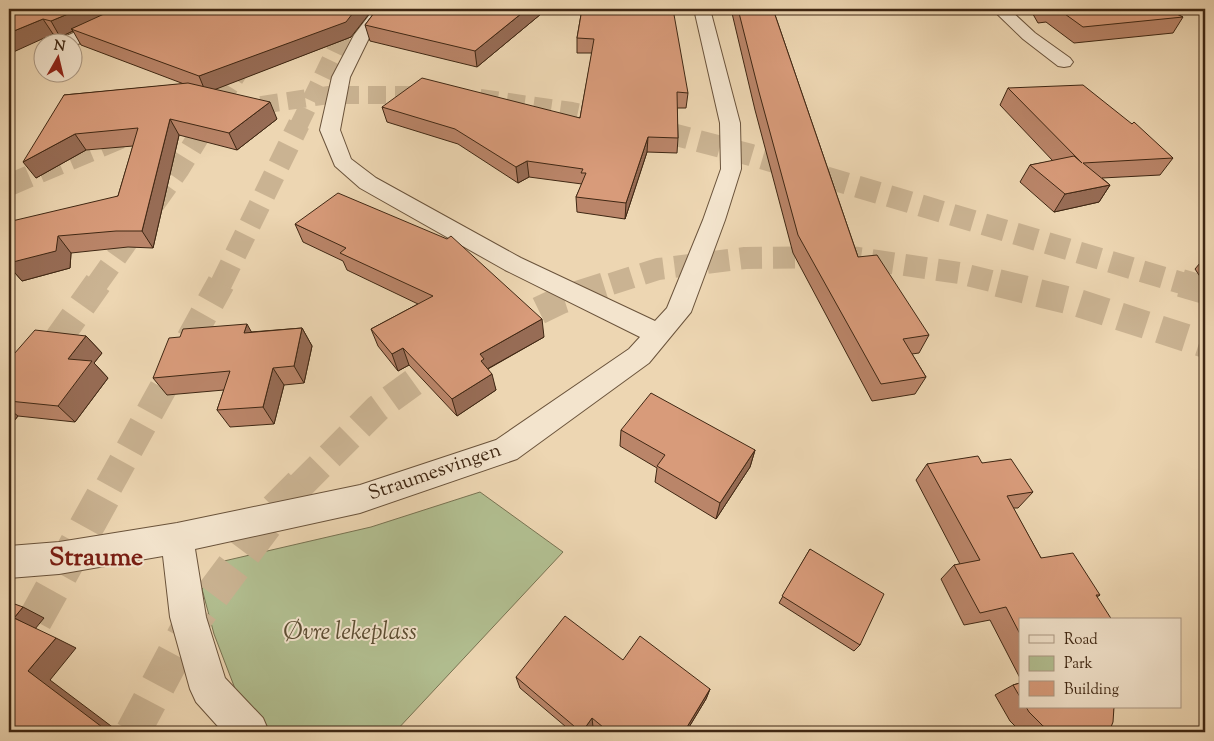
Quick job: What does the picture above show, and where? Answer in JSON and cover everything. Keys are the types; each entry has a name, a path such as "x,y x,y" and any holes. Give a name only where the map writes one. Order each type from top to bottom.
{"street":[{"path":"82,35 139,9"},
{"path":"382,9 362,35 341,77 330,130 342,162 368,183 513,264 658,334"},
{"name":"Straumesvingen","path":"9,562 59,558 177,538 360,499 506,450 639,356 678,312 714,220 731,168 730,123 702,9"},
{"path":"1000,9 1029,36 1064,62"},
{"path":"177,538 188,617 209,689 249,732"}],"green space":[{"name":"Øvre lekeplass","path":"480,492 563,552 395,732 270,732 239,699 214,634 202,589 224,561 371,527"}],"building":[{"path":"9,9 80,9 51,21 43,19 9,33"},
{"path":"115,9 356,9 346,22 199,76 71,29"},
{"path":"377,9 527,9 475,51 365,25"},
{"path":"582,9 673,9 688,93 677,92 678,138 648,137 626,203 576,197 586,173 581,173 583,169 527,161 516,167 455,129 382,107 422,78 580,118 594,39 577,38"},
{"path":"738,9 773,9 858,257 877,255 929,335 903,339 926,377 881,384 798,235"},
{"path":"1058,9 1166,9 1183,17 1083,27"},
{"path":"188,83 270,102 229,133 170,119 142,231 116,231 58,236 56,251 9,263 12,221 118,196 138,128 75,134 23,162 64,95"},
{"path":"1083,85 1132,124 1134,122 1173,158 1083,163 1110,185 1065,194 1030,165 1074,156 1082,163 1008,88"},
{"path":"338,193 447,239 451,236 542,319 480,354 484,359 481,361 492,374 452,399 403,348 392,354 371,329 433,296 340,253 346,248 295,224"},
{"path":"247,324 244,333 302,328 294,366 273,368 263,407 217,410 230,371 153,378 169,338 180,337 183,329"},
{"path":"35,330 86,336 68,359 92,361 58,406 9,401 9,354 14,354"},
{"path":"651,393 755,450 720,503 657,466 665,455 621,430"},
{"path":"978,456 982,463 1011,459 1033,492 1007,496 1041,558 1073,553 1100,595 1096,595 1111,618 1019,618 1019,632 1006,607 980,613 954,565 980,560 927,464"},
{"path":"810,549 884,594 860,645 782,596"},
{"path":"9,602 23,607 14,618 56,638 28,671 102,727 97,732 9,732"},
{"path":"565,616 623,660 640,636 710,689 684,732 609,732 592,718 581,732 516,677"},
{"path":"1019,683 1019,695 1013,685"},
{"path":"1027,708 1114,708 1113,722 1109,732 1053,732 1043,726"}],"tunnel":[{"path":"206,125 278,9"},
{"path":"312,97 355,9"},
{"path":"312,97 329,95 437,95"},
{"path":"234,109 312,97"},
{"path":"299,125 312,97"},
{"path":"480,98 572,111 641,125"},
{"path":"97,284 178,170 206,124"},
{"path":"221,284 299,124"},
{"path":"635,124 751,155 1185,284"},
{"path":"9,185 125,136"},
{"path":"611,284 658,269 745,258 851,257 959,273 1003,284"},
{"path":"9,408 98,283"},
{"path":"109,486 221,283"},
{"path":"501,329 561,300 615,283"},
{"path":"998,283 1075,302 1205,344"},
{"path":"1181,283 1205,290"},
{"path":"133,732 190,625 275,511 378,408 450,356"},
{"path":"9,667 110,484"}],"district":[{"name":"Straume","path":"96,558"}]}
